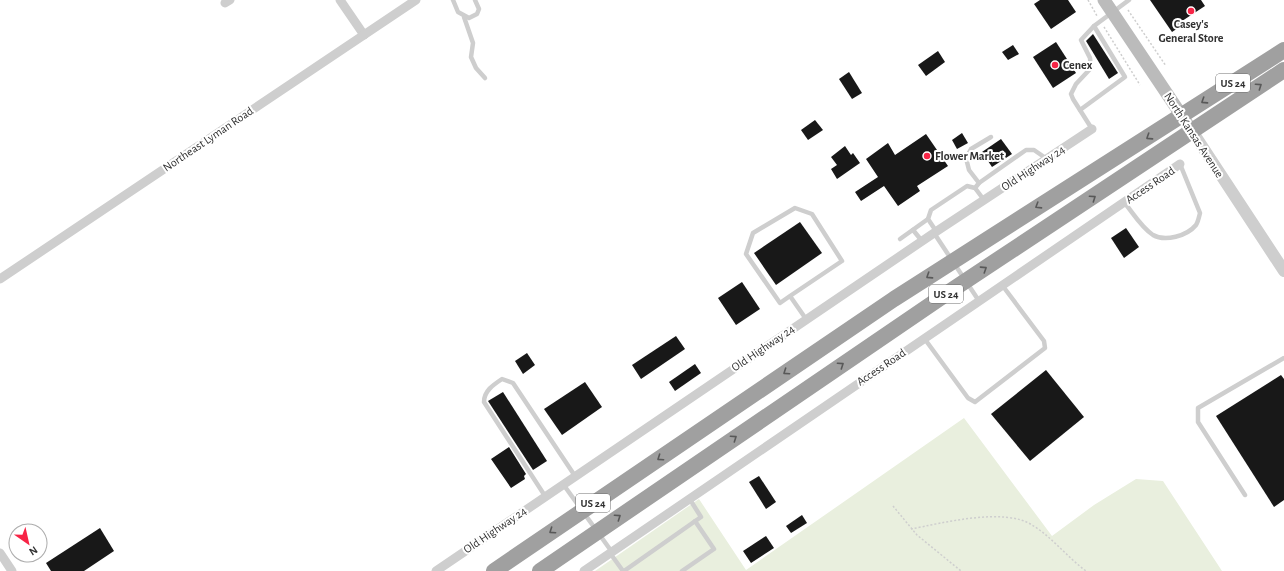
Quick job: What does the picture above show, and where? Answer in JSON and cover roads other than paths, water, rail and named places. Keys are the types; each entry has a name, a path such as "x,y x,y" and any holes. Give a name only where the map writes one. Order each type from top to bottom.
{"highway":[{"name":"US 24","path":"494,571 952,261 1284,50"},
{"name":"US 24","path":"540,571 966,281 1284,70"}],"main road":[{"name":"North Kansas Avenue","path":"1104,0 1192,131"}],"street":[{"path":"340,0 364,35"},
{"name":"Northeast Lyman Road","path":"0,278 416,0"},
{"name":"Old Highway 24","path":"436,571 935,232 1092,129"},
{"name":"North Kansas Avenue","path":"1192,131 1284,271"},
{"name":"Access Road","path":"584,571 1180,164"},
{"path":"0,553 12,571"}],"lane":[{"path":"453,0 458,12 469,18 477,14 478,9 475,0"},
{"path":"1092,129 1071,94 1076,84 1091,68 1090,58 1081,40 1100,21 1130,0"},
{"path":"464,16 473,43 471,57 476,68 485,78"},
{"path":"1080,110 1125,77 1094,26"},
{"path":"979,183 970,170 966,158 971,149 991,137"},
{"path":"976,188 979,183 1026,150 1034,150 1047,159"},
{"path":"1124,202 1142,226 1154,236 1169,238 1184,234 1196,225 1200,213 1180,164"},
{"path":"900,238 928,219 931,210 967,186 976,188 984,200"},
{"path":"795,208 812,214 842,261 790,296 780,303 746,254 753,233 795,208"},
{"path":"928,219 952,261 979,301"},
{"path":"913,230 922,241"},
{"path":"924,338 968,398 974,402 1045,348 1044,341 1002,285"},
{"path":"790,296 806,319"},
{"path":"1245,495 1198,422 1198,408 1284,358"},
{"path":"545,496 484,402 484,396 492,386 502,379 513,383 575,476"},
{"path":"563,484 598,532 623,571 701,517 689,498"},
{"path":"682,571 714,549 695,521"}],"place":[{"name":"Casey's General Store","path":"1191,11"},
{"name":"Cenex","path":"1055,65"},
{"name":"Flower Market","path":"927,156"}]}
